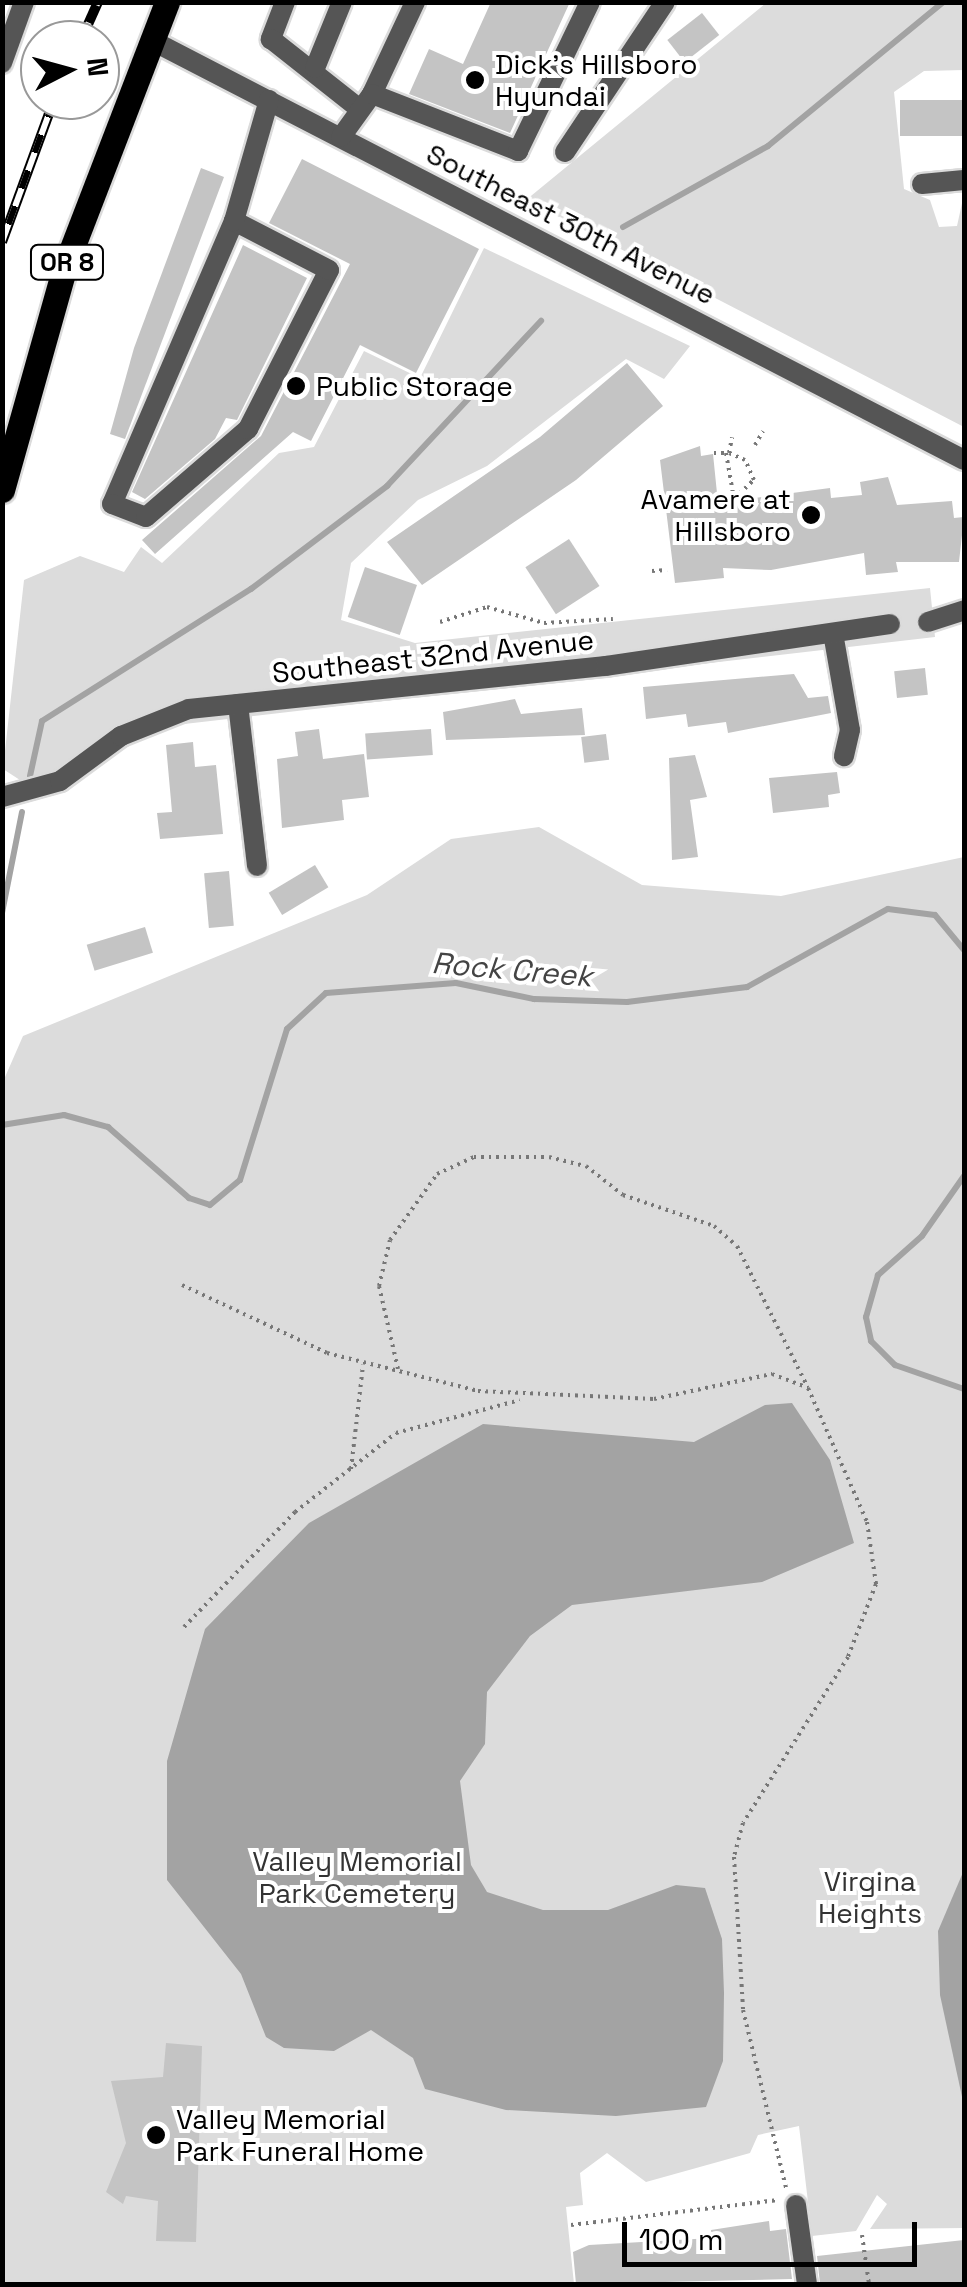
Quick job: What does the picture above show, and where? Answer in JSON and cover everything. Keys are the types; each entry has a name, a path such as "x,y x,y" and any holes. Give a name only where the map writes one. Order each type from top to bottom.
{"main road":[{"name":"OR 8","path":"2,490 64,269 168,2"}],"street":[{"path":"2,63 24,2"},
{"path":"284,2 271,39 364,100 518,150 590,2"},
{"path":"315,68 342,2"},
{"path":"341,137 415,2"},
{"path":"565,152 665,2"},
{"name":"Southeast 30th Avenue","path":"151,40 964,460"},
{"path":"234,221 329,270 248,429 146,517 112,504 234,221 269,100"},
{"path":"922,184 964,180"},
{"path":"928,622 964,610"},
{"name":"Southeast 32nd Avenue","path":"2,796 60,782 154,719 238,704 890,624"},
{"path":"833,633 850,730 844,756"},
{"path":"238,704 257,866"},
{"path":"794,2202 807,2284"}],"path":[{"path":"756,445 763,431"},
{"path":"714,453 727,453 745,460 754,480 728,499 727,453 732,437"},
{"path":"652,571 667,570"},
{"path":"440,622 487,607 544,623 613,619"},
{"path":"398,1369 378,1286 390,1240 428,1187 474,1157 549,1157 586,1166 624,1195 714,1226 737,1246 808,1388 867,1522 876,1584 848,1658 743,1823 734,1856 743,2010 767,2138 794,2202 570,2226"},
{"path":"182,1285 363,1364 525,1399 670,1397 772,1374 808,1388"},
{"path":"351,1469 363,1364"},
{"path":"184,1627 351,1469 396,1434 525,1399"},
{"path":"862,2235 869,2284"}],"green space":[{"path":"766,3 964,3 964,70 924,71 894,92 904,189 930,200 939,227 957,226 964,194 964,427 526,200"},
{"path":"484,248 690,346 664,379 626,359 487,466 418,500 351,563 341,620 415,643 930,588 935,637 141,729 40,793 3,769 24,580 80,556 124,572 141,547 162,563 279,453 314,447 364,351 420,378"},
{"name":"Valley Memorial Park Cemetery","path":"539,827 642,885 781,896 964,857 964,2228 870,2229 887,2204 877,2195 856,2231 812,2236 799,2126 758,2135 750,2153 646,2182 607,2153 580,2173 583,2205 566,2207 574,2284 3,2284 2,1084 23,1036 367,895 451,839"}],"shaded area":[{"path":"792,1403 830,1460 854,1543 762,1582 572,1605 530,1636 487,1692 485,1744 460,1781 471,1865 487,1892 543,1910 608,1910 676,1885 705,1888 722,1939 724,1993 723,2061 706,2107 616,2116 506,2110 425,2089 413,2058 371,2030 334,2051 284,2048 266,2037 241,1974 167,1880 167,1761 205,1629 309,1523 483,1424 694,1442 765,1405"},
{"path":"964,1870 964,2106 940,1995 938,1931"}],"building":[{"name":"Dick's Hillsboro Hyundai","path":"491,2 570,2 510,133 409,94 429,49 463,64"},
{"path":"702,13 719,35 685,62 667,40"},
{"path":"900,100 964,100 964,136 900,136"},
{"path":"302,159 479,249 416,373 360,345 311,441 293,432 155,554 142,540 261,436 350,264 269,223"},
{"path":"201,168 224,177 125,439 110,434 134,348"},
{"path":"243,245 307,278 237,420 226,418 215,439 145,499 132,492"},
{"path":"627,363 663,406 576,480 422,585 387,542 540,437"},
{"name":"Avamere at Hillsboro","path":"700,446 701,456 713,454 718,503 830,488 831,498 862,495 860,482 888,477 897,505 952,501 954,518 964,517 959,562 896,562 898,572 866,575 864,553 771,570 723,568 724,578 675,583 660,460"},
{"path":"569,539 599,586 556,614 525,567"},
{"path":"365,567 417,585 400,635 348,617"},
{"path":"925,668 928,695 897,698 894,671"},
{"path":"794,674 808,698 828,696 831,713 728,733 726,722 688,727 686,714 646,719 643,687"},
{"path":"515,699 521,714 582,708 585,735 446,740 443,712"},
{"path":"319,729 323,759 364,754 369,797 342,800 344,820 282,828 277,759 298,756 295,732"},
{"path":"431,729 433,755 367,760 365,734"},
{"path":"606,734 609,760 584,763 581,737"},
{"path":"193,742 195,767 216,765 223,834 160,839 157,813 172,812 166,745"},
{"path":"695,755 707,797 690,800 698,857 672,860 669,758"},
{"path":"837,772 840,793 828,795 829,807 773,813 769,778"},
{"path":"315,865 328,887 282,915 269,893"},
{"path":"229,871 234,926 209,928 204,873"},
{"path":"145,927 153,953 95,971 87,945"},
{"name":"Valley Memorial Park Funeral Home","path":"166,2043 202,2046 196,2242 156,2241 158,2201 126,2196 123,2204 106,2192 126,2143 111,2081 163,2077"},
{"path":"769,2221 770,2231 786,2229 792,2279 576,2284 573,2252 589,2245 712,2238 711,2230"},
{"path":"964,2240 964,2282 820,2284 817,2256"}],"waterway":[{"path":"623,227 768,146 943,2"},
{"path":"30,776 42,721 251,589 387,486 541,321"},
{"path":"2,913 22,812"},
{"name":"Rock Creek","path":"2,1125 64,1115 108,1127 189,1198 210,1205 240,1180 287,1029 326,993 456,983 534,999 627,1002 747,987 888,909 935,915 964,950"},
{"name":"Rock Creek","path":"964,1176 922,1236 878,1275 866,1317 871,1341 895,1365 964,1389"}],"railway":[{"path":"90,20 98,2"},
{"path":"2,242 47,120"}],"place":[{"name":"Dick's Hillsboro Hyundai","path":"475,80"},
{"name":"Public Storage","path":"296,386"},
{"name":"Avamere at Hillsboro","path":"811,515"},
{"name":"Valley Memorial Park Funeral Home","path":"156,2135"}],"park label":[{"name":"Virgina Heights","path":"870,1897"}]}
